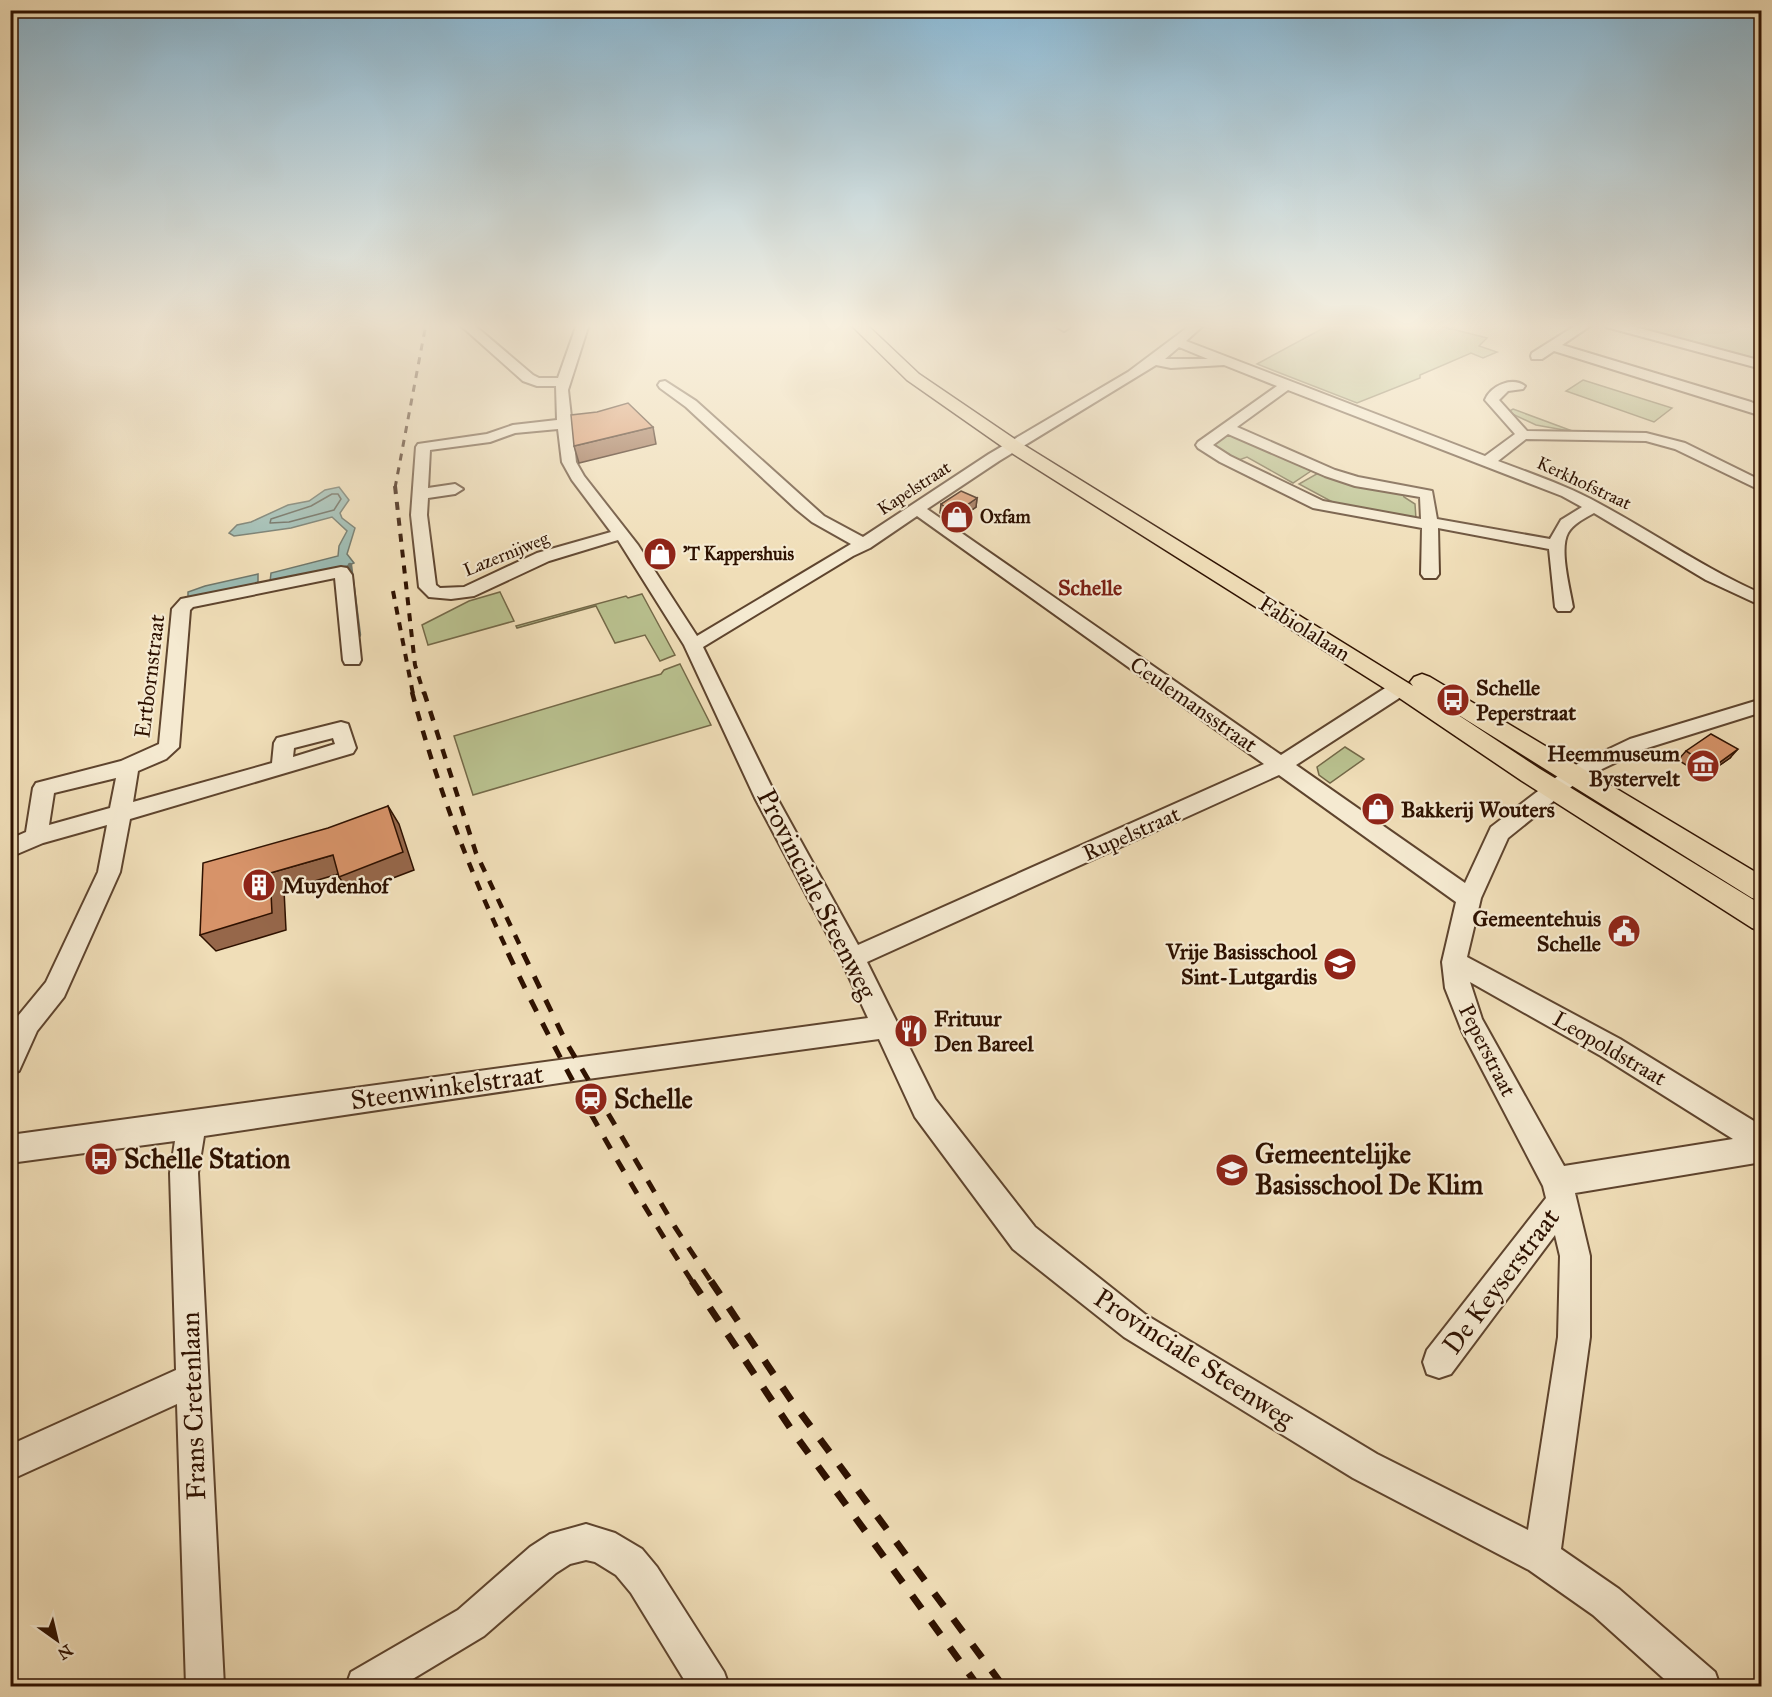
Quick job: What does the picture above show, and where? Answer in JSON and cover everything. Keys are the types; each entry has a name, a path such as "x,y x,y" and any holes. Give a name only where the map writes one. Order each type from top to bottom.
{"main road":[{"name":"Fabiolalaan","path":"957,403 1574,774 1761,890"},
{"name":"Fabiolalaan","path":"973,403 1021,442 1554,789 1761,920"}],"street":[{"name":"Provinciale Steenweg","path":"561,403 569,462 576,477 621,534 693,645 766,798 852,957 925,1108 1024,1239 1136,1326 1267,1407 1365,1466 1542,1557 1606,1602 1701,1686"},
{"path":"690,403 802,506 819,519 864,544"},
{"name":"Kapelstraat","path":"693,645 709,638 847,552 864,544 1085,403"},
{"path":"1261,403 1203,445 1302,499 1320,505 1556,545"},
{"name":"Kerkhofstraat","path":"1337,403 1594,507 1716,580 1761,602"},
{"path":"1495,403 1523,435"},
{"path":"1740,403 1761,412"},
{"path":"1505,415 1553,434"},
{"name":"Lazernijweg","path":"564,424 513,429 490,438 423,447 419,515 428,587 435,593 468,592 543,557 621,534"},
{"path":"1226,428 1330,473 1355,481 1427,494 1430,524 1430,574"},
{"path":"1487,462 1523,435 1646,437 1664,440 1761,487"},
{"path":"420,494 455,489"},
{"path":"1564,607 1556,545 1560,532 1576,516 1594,507"},
{"name":"Ceulemansstraat","path":"918,510 1469,898"},
{"name":"Ertbornstraat","path":"129,765 169,747 181,609 184,605 341,572 352,660"},
{"name":"Rupelstraat","path":"852,957 886,945 1281,765 1400,688"},
{"name":"Peperstraat","path":"1542,1557 1574,1336 1575,1256 1560,1191 1471,1023 1458,988 1454,962 1469,898 1499,833 1574,774 1637,744 1761,705"},
{"path":"10,1062 27,1024 56,989 109,872 129,765 44,788 36,837"},
{"path":"10,849 36,837 282,768"},
{"name":"Leopoldstraat","path":"1454,962 1598,1040 1680,1089 1761,1142"},
{"name":"Steenwinkelstraat","path":"10,1149 885,1027"},
{"name":"Frans Cretenlaan","path":"192,1125 184,1173 205,1686"},
{"name":"De Keyserstraat","path":"1439,1362 1560,1191 1761,1148"},
{"path":"10,1463 192,1380"},
{"path":"365,1686 471,1623 543,1560 563,1547 586,1542 602,1546 629,1562 644,1580 710,1686"}],"green space":[{"path":"1601,403 1657,403 1672,408 1654,422"},
{"path":"1513,409 1575,432 1536,425 1508,412"},
{"path":"1227,434 1314,469 1293,483 1247,457 1239,460 1213,445 1213,442"},
{"path":"1320,472 1403,494 1415,504 1416,519 1338,505 1299,484"},
{"path":"500,592 514,621 428,645 422,625 469,601"},
{"path":"642,594 675,655 660,661 645,635 615,643 596,606 517,628 516,626 626,596 628,598"},
{"path":"680,664 711,725 473,795 454,736 661,674 664,670"},
{"path":"1345,747 1364,759 1330,783 1319,775 1317,767"}],"water":[{"path":"339,487 349,500 340,513 342,518 355,528 347,554 354,563 347,566 270,582 271,573 338,556 339,546 347,531 332,517 291,528 234,536 229,533 237,525 251,522 288,505 309,501 325,490"},
{"path":"258,574 258,584 188,598 188,592 205,586"}],"building":[{"path":"628,403 653,427 574,446 571,415 597,412"},
{"path":"961,491 977,498 954,514 941,504"},
{"path":"1711,734 1738,749 1712,768 1686,751"},
{"path":"388,806 403,852 339,877 333,855 270,873 272,913 200,935 203,863 328,828"}],"waterway":[{"path":"350,565 359,635"}],"railway":[{"path":"395,487 411,403"},
{"path":"395,487 415,665 424,694"},
{"path":"393,591 413,694"},
{"path":"412,692 455,826 480,890 509,954"},
{"path":"424,692 476,853 524,954"},
{"path":"508,953 595,1121 693,1283"},
{"path":"523,953 566,1042 675,1227 712,1283"},
{"path":"692,1281 793,1432 978,1686"},
{"path":"711,1281 791,1400 1003,1686"}],"place":[{"name":"Oxfam","path":"957,517"},
{"name":"'T Kappershuis","path":"660,554"},
{"name":"Schelle Peperstraat","path":"1453,700"},
{"name":"Heemmuseum Bystervelt","path":"1703,766"},
{"name":"Bakkerij Wouters","path":"1378,809"},
{"name":"Muydenhof","path":"259,885"},
{"name":"Gemeentehuis Schelle","path":"1624,931"},
{"name":"Vrije Basisschool Sint-Lutgardis","path":"1340,964"},
{"name":"Frituur Den Bareel","path":"911,1031"},
{"name":"Schelle","path":"591,1099"},
{"name":"Schelle Station","path":"101,1159"},
{"name":"Gemeentelijke Basisschool De Klim","path":"1232,1170"}],"district":[{"name":"Schelle","path":"1090,587"}]}
